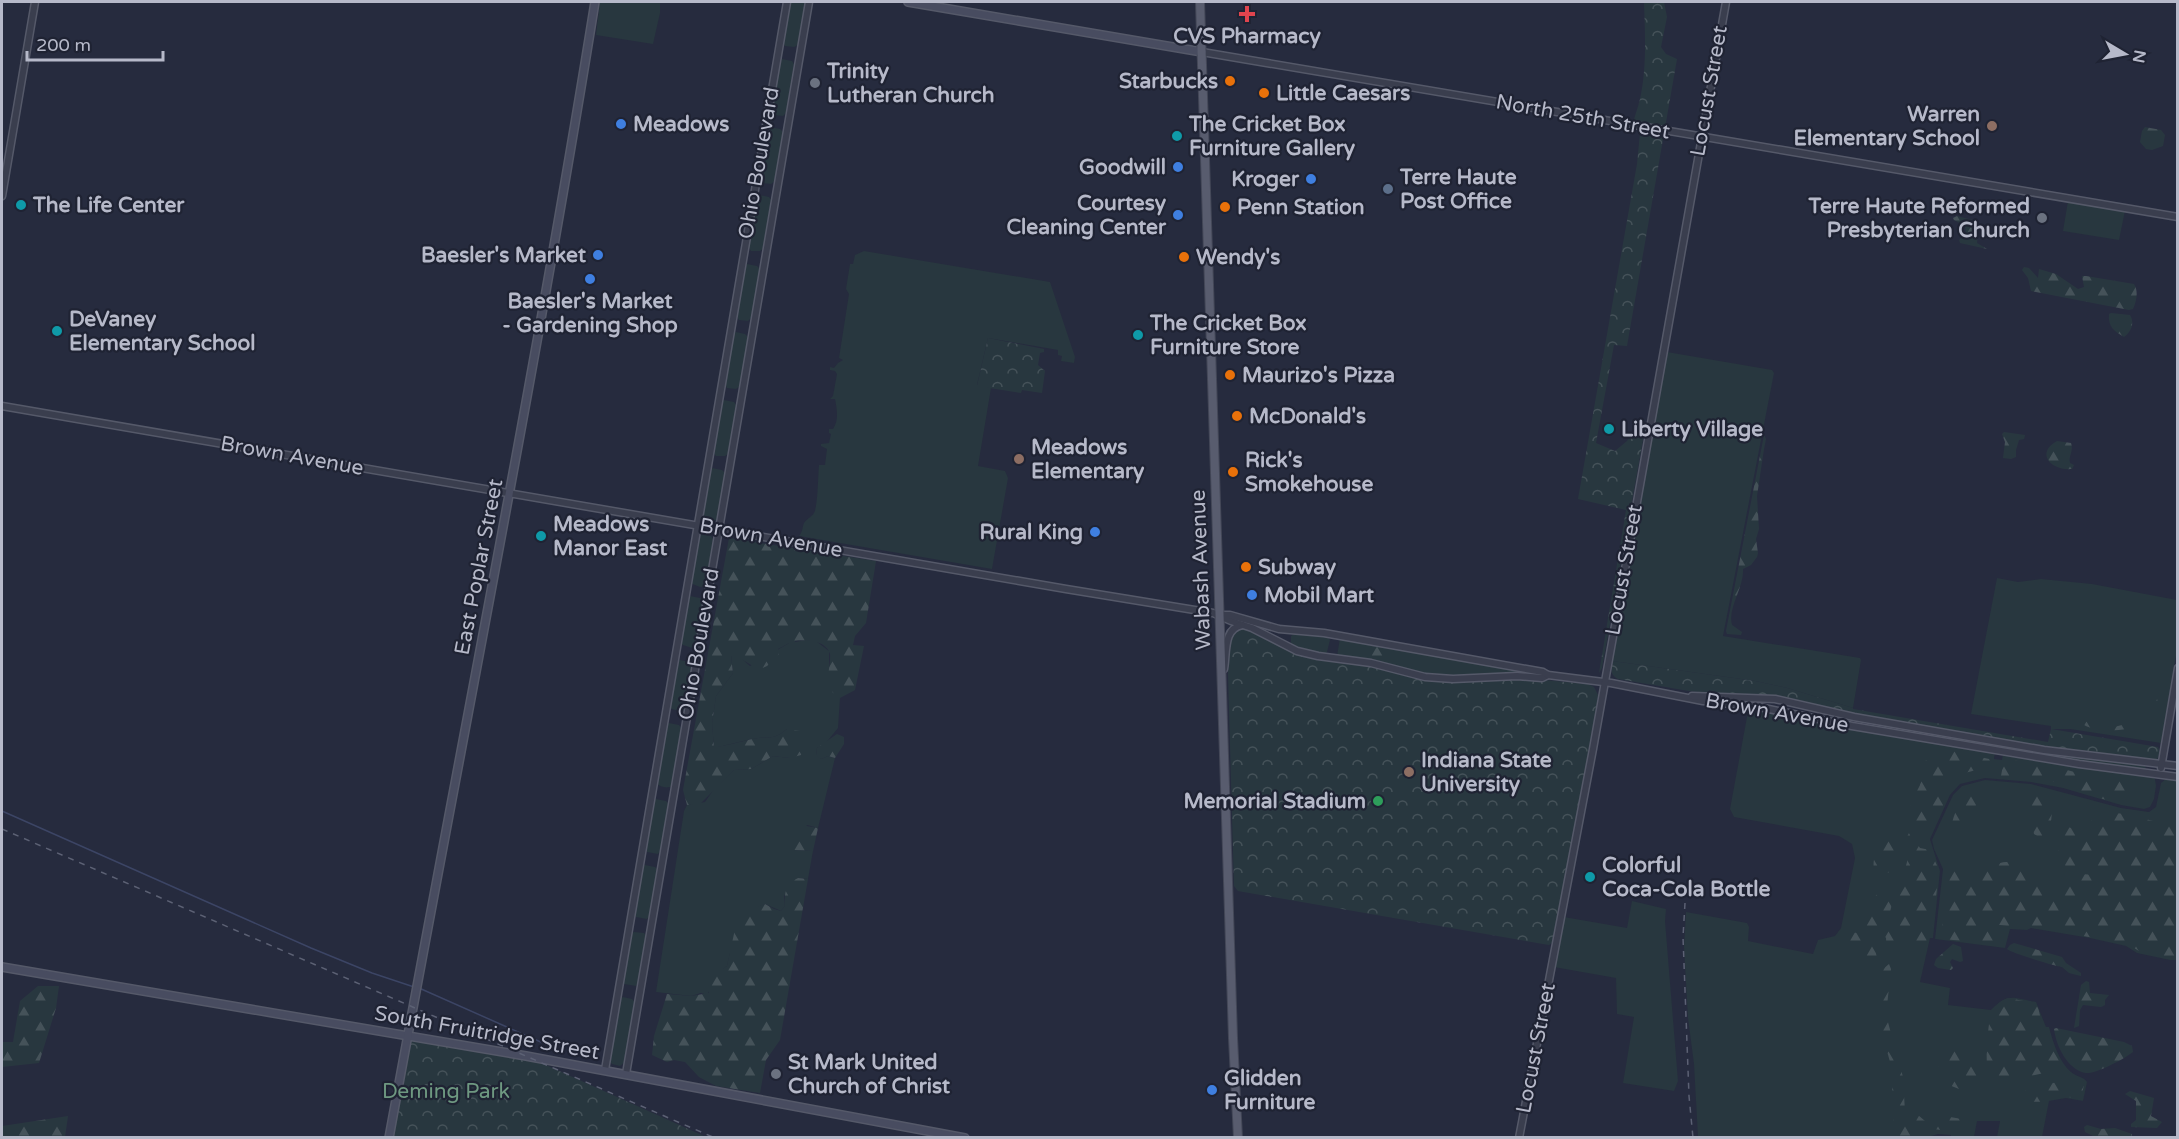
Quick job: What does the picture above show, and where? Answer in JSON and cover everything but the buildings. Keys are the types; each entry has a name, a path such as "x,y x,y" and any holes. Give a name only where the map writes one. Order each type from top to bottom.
{"main road":[{"name":"East Poplar Street","path":"389,1137 510,494 596,2"},
{"path":"908,2 1202,52"},
{"name":"Wabash Avenue","path":"1200,2 1238,1137"},
{"name":"South Fruitridge Street","path":"2,967 605,1070 965,1137"}],"street":[{"path":"2,196 35,2"},
{"name":"Ohio Boulevard","path":"605,1070 787,2"},
{"name":"Ohio Boulevard","path":"626,1074 809,2"},
{"name":"Locust Street","path":"1519,1137 1593,749 1726,2"},
{"name":"North 25th Street","path":"1202,52 2178,217"},
{"name":"Brown Avenue","path":"2,406 1230,615 1279,629 1334,634 1544,672 1548,675 1689,696 1703,701 1785,701 1854,717 2087,757 2178,766"},
{"name":"Brown Avenue","path":"1220,615 1297,651 1371,663 1425,677 1542,678 1548,675"},
{"path":"1223,676 1228,633 1234,627 1243,625"},
{"path":"2160,775 2178,668"},
{"name":"Brown Avenue","path":"1745,701 1852,726 2079,764 2178,777"},
{"path":"1852,726 1854,717"},
{"path":"1930,739 1932,730"}],"green space":[{"path":"600,2 660,2 660,13 653,44 596,35"},
{"path":"789,2 805,2 798,45 794,47 785,46 782,41"},
{"path":"1644,2 1664,2 1667,17 1661,47 1666,54 1677,59 1627,346 1614,345 1596,443 1615,451 1627,441 1640,423 1646,423 1602,668 1599,673 1626,510 1578,499 1637,164 1640,133 1633,126 1644,75"},
{"path":"782,59 792,61 794,64 786,113 783,116 774,115 771,110 779,61"},
{"path":"770,127 783,132 775,181 771,184 762,183 759,178 767,129"},
{"path":"2145,127 2161,130 2165,135 2163,146 2152,150 2146,149 2140,142"},
{"path":"759,195 769,197 771,200 763,249 751,251 748,246 756,197"},
{"path":"2068,201 2125,211 2119,240 2063,231"},
{"path":"1957,216 1977,221 1979,225 1977,243 1987,249 1960,243 1959,240 1966,233 1965,226 1954,220 1953,218"},
{"path":"864,251 1050,282 1075,357 1074,363 1061,361 1062,356 1058,355 1058,350 988,338 977,385 991,388 978,466 1005,471 1008,478 992,569 799,536 804,523 815,509 819,465 825,465 827,449 821,444 829,443 831,434 829,429 833,429 836,422 835,399 830,399 833,396 837,374 830,370 830,367 834,368 843,360 839,358 849,294 846,289 850,264 853,264 855,255"},
{"path":"747,264 760,269 751,318 748,321 739,320 736,315 744,266"},
{"path":"2024,267 2029,268 2038,278 2039,269 2056,274 2078,289 2084,287 2082,276 2134,284 2137,294 2133,309 2031,291 2028,278 2022,270"},
{"path":"2109,314 2130,315 2132,327 2124,337 2111,325"},
{"path":"736,332 748,337 740,386 736,389 727,388 724,383 733,334"},
{"path":"988,338 1044,349 1044,352 1040,353 1038,365 1045,371 1042,393 1022,390 1021,393 977,386"},
{"path":"1667,352 1772,370 1774,373 1723,636 1860,658 1853,708 1755,681 1612,661"},
{"path":"724,400 734,402 736,405 728,454 716,456 712,451 721,402"},
{"path":"2004,432 2025,435 2024,439 2019,440 2016,457 2011,459 2003,458 2005,442 2002,434"},
{"path":"1764,435 1766,439 1757,496 1758,553 1751,565 1743,569 1732,612 1732,625 1742,632 1741,635 1727,634 1726,631"},
{"path":"2057,441 2071,443 2070,463 2074,465 2072,469 2058,467 2048,460 2047,451"},
{"path":"712,468 725,473 717,520 712,521 701,517 709,470"},
{"path":"701,534 711,536 713,539 706,586 700,587 690,583 698,536"},
{"path":"729,538 876,561 866,623 855,636 853,645 864,646 855,690 840,698 827,688 830,654 828,649 820,643 795,641 794,646 789,643 778,649 779,654 767,666 760,669 731,656 733,673 716,696 712,724 714,747 774,737 787,729 800,731 807,740 801,755 790,758 773,756 751,769 734,770 700,804 687,805 683,790"},
{"path":"1997,578 2018,582 2041,579 2092,584 2177,600 2177,650 2161,743 2070,729 2051,729 2051,726 1971,714"},
{"path":"690,596 703,601 695,646 692,648 680,644 687,598"},
{"name":"Indiana State University","path":"1244,627 1288,649 1368,664 1411,676 1532,679 1589,684 1594,687 1598,695 1591,750 1553,942 1549,945 1238,891 1234,886 1228,674 1229,639 1232,631"},
{"path":"1294,634 1327,636 1330,640 1327,652 1323,655 1291,645 1291,636"},
{"path":"1340,638 1545,675 1459,677 1421,674 1366,660 1337,656"},
{"path":"1345,640 1407,652 1395,653 1379,660 1349,655 1353,653 1343,642"},
{"path":"816,641 829,651 829,665 840,698 838,728 825,744 817,748 816,755 821,759 828,756 835,758 818,828 807,825 794,850 813,851 808,879 798,878 784,896 785,906 781,911 765,904 758,907 730,953 727,966 707,995 701,993 691,996 656,992 684,811 687,805 705,802 714,789 734,770 751,769 773,756 790,758 787,729 774,737 752,739 714,748 712,724 716,696 733,673 731,655 740,657 750,666 789,643"},
{"path":"680,660 690,662 692,665 682,712 669,708 677,662"},
{"path":"1612,661 1755,681 1787,688 1853,709 2048,742 2051,729 2158,747 2160,752 2158,758 2153,762 2088,755 1861,717 1800,702 1689,691 1618,679 1612,674"},
{"path":"2158,698 2161,698 2158,709 2151,718 2128,728 2101,730 2081,723 2084,721 2114,727 2142,720"},
{"path":"1753,709 1995,752 1994,759 2002,760 2003,753 2151,776 2155,779 2154,799 2150,807 2144,809 2031,782 1985,778 1960,784 1950,795 1930,839 1940,871 1933,938 1930,938 1920,982 1950,988 1948,1005 1991,1010 2002,1001 2011,998 2036,1002 2063,1063 2073,1074 2087,1082 2083,1101 2066,1098 2049,1101 2042,1137 1997,1137 2000,1121 1977,1121 1974,1137 1951,1137 1951,1135 1938,1134 1925,1138 1698,1137 1684,947 1686,912 1747,923 1748,941 1813,954 1818,940 1835,936 1841,928 1855,858 1852,844 1839,836 1734,817 1730,809 1747,717"},
{"path":"669,723 679,725 681,728 672,786 666,787 656,783 666,725"},
{"path":"837,734 844,737 844,744 835,758 828,756 821,759 816,756 817,748"},
{"path":"1940,734 2146,767 2144,769 2101,765 1939,738"},
{"path":"1944,749 1989,759 2001,763 2001,767 1998,771 1976,770 1954,776 1944,766 1937,752"},
{"path":"1932,758 1938,760 1949,788 1937,818 1918,845 1920,848 1930,850 1939,870 1932,933 1923,944 1904,938 1892,922 1897,903 1896,898 1893,900 1889,916 1879,923 1877,931 1865,934 1858,931 1857,926 1869,905 1878,893 1899,884 1902,878 1910,849 1906,839 1914,823 1910,805 1920,785 1925,761"},
{"path":"2009,760 2044,764 2086,775 2121,778 2139,783 2140,787 2132,800 2110,801 2062,783 2001,776 2003,765"},
{"path":"2167,778 2177,779 2177,960 2137,953 2126,946 2090,938 2031,928 2027,930 2010,929 2005,948 1935,939 1943,869 1932,840 1953,795 1962,786 1985,780 2031,784 2121,808 2149,812 2156,807 2161,783"},
{"path":"1974,791 1980,791 1982,796 1973,810 1969,824 1963,829 1952,827 1959,806"},
{"path":"2041,793 2049,803 2052,813 2045,835 2039,837 2034,834 2032,826 2022,813 2024,805 2033,799 2034,794"},
{"path":"656,799 669,804 661,850 658,854 647,852 645,848 653,801"},
{"path":"2104,812 2126,814 2157,822 2168,814 2177,812 2177,957 2159,957 2142,953 2128,944 2033,927 2021,928 1993,924 2006,934 2005,944 2001,946 1943,937 1942,905 1950,886 1946,876 1952,867 1956,866 1984,870 2003,862 2019,863 2042,877 2083,914 2096,919 2098,917 2069,900 2057,885 2069,873 2107,876 2108,872 2089,866 2071,867 2061,863 2054,856 2059,850 2065,848 2073,854 2074,850 2053,825 2060,824 2078,828"},
{"path":"801,825 818,828 813,851 794,850 791,845 789,838 791,830"},
{"path":"1887,840 1896,841 1905,847 1902,856 1892,869 1884,875 1879,875 1874,871 1874,858 1880,846"},
{"path":"645,865 658,870 650,916 647,919 636,917 634,914 642,867"},
{"path":"798,878 808,879 780,1040 766,1060 760,1093 716,1086 699,1077 685,1062 674,1060 667,1062 652,1055 654,1036 667,994 691,996 709,993 711,979 727,966 737,920 743,912 765,904 781,911 785,906 787,889"},
{"path":"1632,901 1666,909 1665,921 1678,1081 1674,1091 1623,1083 1634,1017 1617,1014 1616,978 1554,967 1564,917 1627,928"},
{"path":"1882,926 1894,929 1898,934 1897,948 1890,961 1887,959 1886,938 1880,930"},
{"path":"1852,932 1876,937 1878,940 1875,946 1877,959 1874,961 1864,958 1853,950 1847,936"},
{"path":"631,933 644,933 646,936 639,982 636,986 624,984 623,980"},
{"path":"2014,943 2062,957 2066,963 2081,973 2081,976 2069,973 2062,967 2007,949"},
{"path":"1953,944 1961,947 1963,961 1952,959 1950,962 1953,968 1951,970 1934,965 1936,959"},
{"path":"1889,964 1891,969 1886,1015 1903,1077 1905,1112 1918,1115 1925,1121 1920,1137 1896,1137 1890,1062 1880,1027 1879,1010 1883,969"},
{"path":"2086,981 2089,982 2090,993 2109,995 2105,1000 2105,1005 2101,1007 2083,1005 2080,1010 2079,1026 2074,1028 2081,985"},
{"path":"38,986 59,986 56,1008 39,1063 2,1067 2,1042 13,1042 20,1001"},
{"path":"623,997 635,1002 625,1062 620,1066 609,1061 620,999"},
{"path":"2008,998 2034,1003 2038,1007 2041,1020 2065,1073 2046,1073 2002,1081 1991,1078 1987,1058 1991,1014 2002,1001"},
{"path":"2054,1029 2124,1042 2132,1046 2133,1052 2091,1073 2079,1071 2068,1062 2060,1049 2055,1035"},
{"name":"Deming Park","path":"407,1036 526,1056 706,1137 391,1138"},
{"path":"1960,1045 1974,1054 1980,1064 1977,1076 1967,1089 1949,1085 1945,1071 1938,1066 1946,1052"},
{"path":"2077,1078 2085,1080 2081,1099 2066,1097 2035,1102 2018,1094 2034,1087"},
{"path":"2130,1091 2154,1098 2151,1116 2162,1122 2157,1128 2131,1127 2136,1120 2136,1101 2125,1094"},
{"path":"68,1116 65,1137 2,1137 2,1126"},
{"path":"1950,1117 1962,1119 1966,1128 1962,1137 1958,1137 1953,1132 1934,1129 1932,1125"},
{"path":"2087,1125 2101,1129 2115,1128 2132,1134 2132,1137 2095,1137 2085,1132 2084,1127"}],"waterway":[{"path":"2,811 311,948 414,987"},
{"path":"419,988 552,1047"}],"railway":[{"path":"2,829 715,1138"},
{"path":"1685,903 1683,937 1689,1096 1693,1138"}],"place":[{"name":"CVS Pharmacy","path":"1247,14"},
{"name":"Starbucks","path":"1230,81"},
{"name":"Trinity Lutheran Church","path":"815,83"},
{"name":"Little Caesars","path":"1264,93"},
{"name":"Meadows","path":"621,124"},
{"name":"Warren Elementary School","path":"1992,126"},
{"name":"The Cricket Box Furniture Gallery","path":"1177,136"},
{"name":"Goodwill","path":"1178,167"},
{"name":"Kroger","path":"1311,179"},
{"name":"Terre Haute Post Office","path":"1388,189"},
{"name":"The Life Center","path":"21,205"},
{"name":"Penn Station","path":"1225,207"},
{"name":"Courtesy Cleaning Center","path":"1178,215"},
{"name":"Terre Haute Reformed Presbyterian Church","path":"2042,218"},
{"name":"Baesler's Market","path":"598,255"},
{"name":"Wendy's","path":"1184,257"},
{"name":"Baesler's Market - Gardening Shop","path":"590,279"},
{"name":"DeVaney Elementary School","path":"57,331"},
{"name":"The Cricket Box Furniture Store","path":"1138,335"},
{"name":"Maurizo's Pizza","path":"1230,375"},
{"name":"McDonald's","path":"1237,416"},
{"name":"Liberty Village","path":"1609,429"},
{"name":"Meadows Elementary","path":"1019,459"},
{"name":"Rick's Smokehouse","path":"1233,472"},
{"name":"Rural King","path":"1095,532"},
{"name":"Meadows Manor East","path":"541,536"},
{"name":"Subway","path":"1246,567"},
{"name":"Mobil Mart","path":"1252,595"},
{"name":"Indiana State University","path":"1409,772"},
{"name":"Memorial Stadium","path":"1378,801"},
{"name":"Colorful Coca-Cola Bottle","path":"1590,877"},
{"name":"St Mark United Church of Christ","path":"776,1074"},
{"name":"Glidden Furniture","path":"1212,1090"}]}
